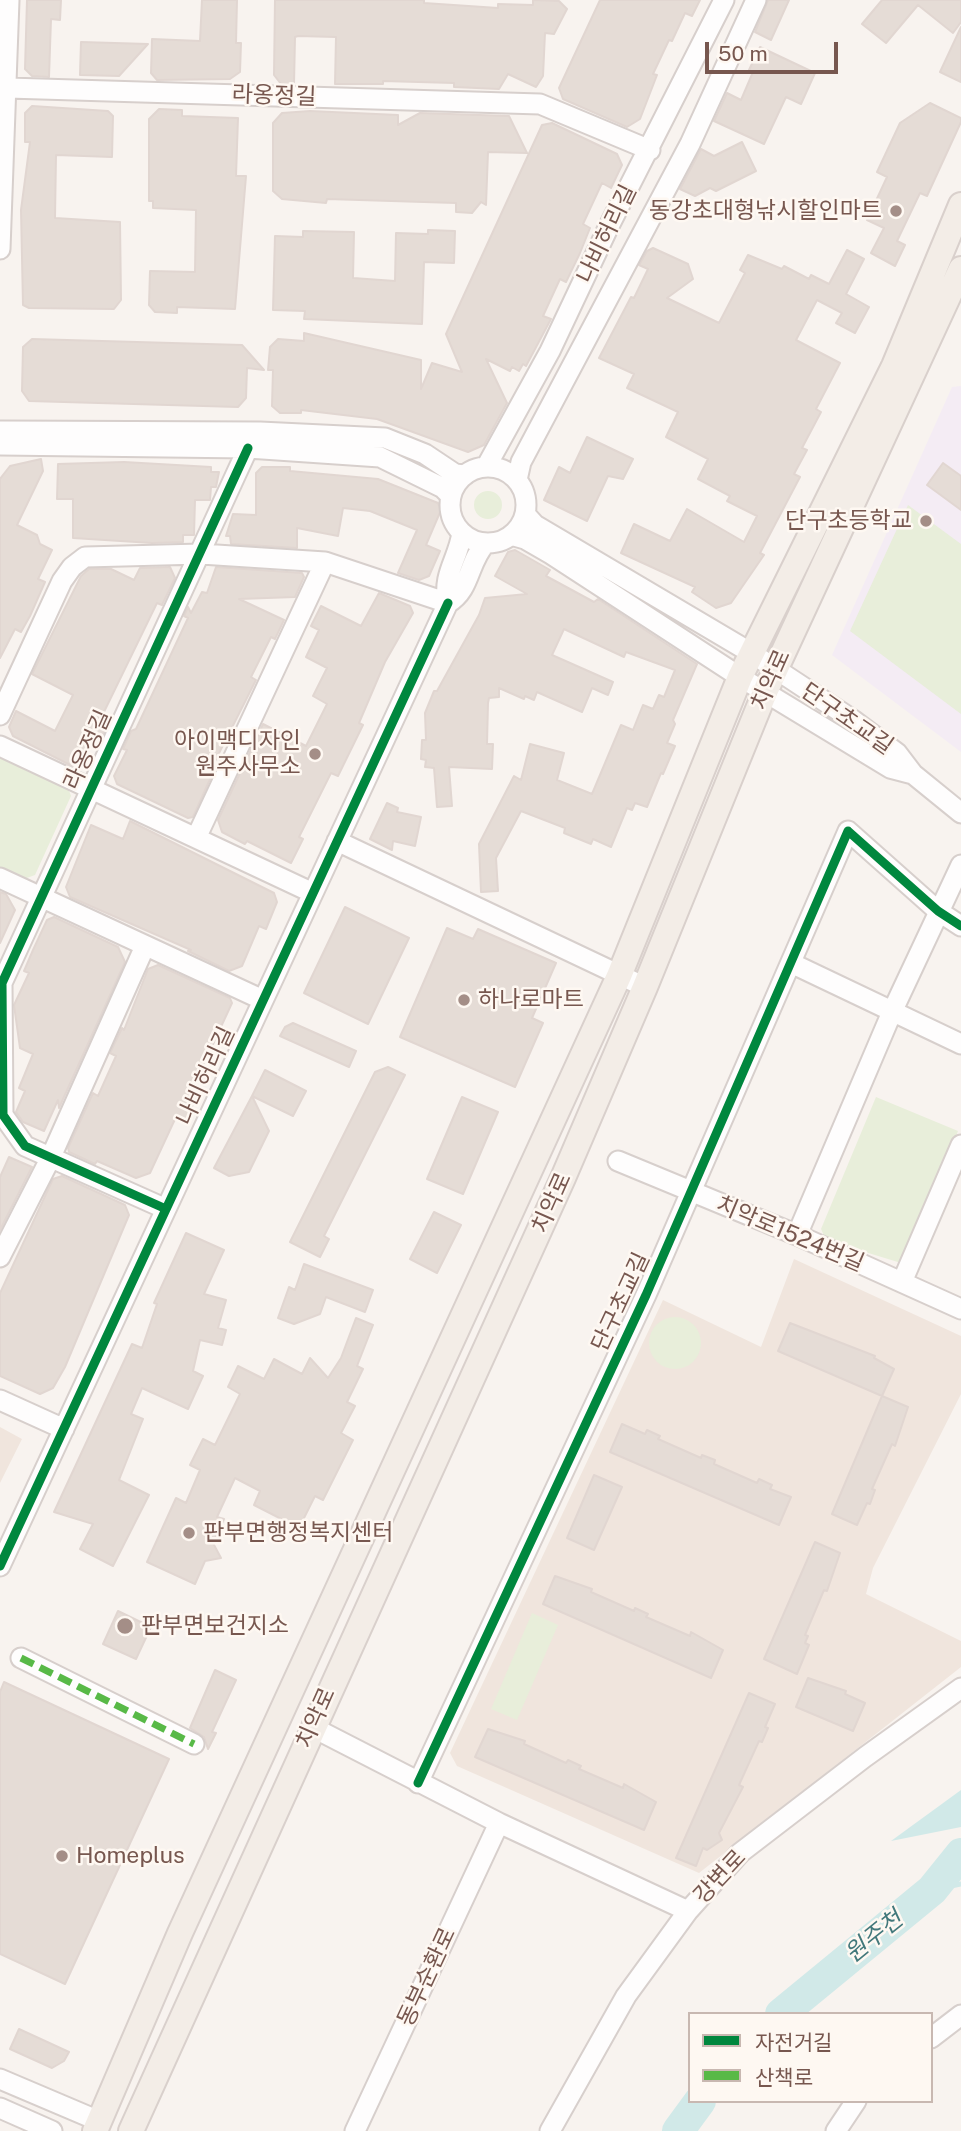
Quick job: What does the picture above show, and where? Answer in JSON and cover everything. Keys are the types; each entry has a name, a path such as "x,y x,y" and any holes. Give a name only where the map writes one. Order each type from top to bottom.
{"main road":[{"name":"치악로","path":"105,2128 175,1945 619,976 740,677 894,366 961,205"},
{"name":"치악로","path":"131,2131 312,1727 553,1201 645,987 765,692 961,269"}],"street":[{"path":"0,249 8,88 9,0"},
{"name":"나비허리길","path":"486,467 550,351 608,228 724,0"},
{"path":"517,480 521,462 690,144 756,0"},
{"name":"라옹정길","path":"8,88 540,104 650,150"},
{"path":"0,430 260,432 385,438 425,454 455,474 465,475 486,467 498,468 517,480 523,491 525,514 511,535 486,543 478,551 461,596 448,603 325,562 201,554 85,557 72,567 62,581 0,715"},
{"path":"0,445 248,448 380,457 443,488 451,496"},
{"name":"라옹정길","path":"166,1209 25,1146 3,1115 2,983 248,448"},
{"path":"448,603 444,586 460,546 462,533 450,510 451,496 465,475"},
{"name":"치악로","path":"525,514 535,525 753,654"},
{"path":"462,533 486,543"},
{"name":"치악로","path":"511,535 525,539 551,554 740,677"},
{"path":"197,836 325,562"},
{"name":"나비허리길","path":"0,1566 448,603"},
{"name":"단구초교길","path":"753,654 897,753 913,774 961,813"},
{"name":"단구초교길","path":"740,677 890,768 913,774"},
{"path":"0,746 92,787"},
{"name":"라옹정길","path":"92,787 313,893"},
{"name":"단구초교길","path":"418,1783 692,1192 848,831 938,911"},
{"path":"337,841 645,987"},
{"path":"797,1235 892,1012 961,865"},
{"path":"0,877 263,1000"},
{"path":"938,911 961,926"},
{"path":"0,1257 50,1159 145,946"},
{"path":"790,963 961,1044"},
{"path":"902,1282 961,1145"},
{"name":"치악로1524번길","path":"618,1161 797,1235 961,1309"},
{"path":"0,1400 64,1429"},
{"path":"21,1658 194,1744"},
{"name":"강변로","path":"550,2131 626,1996 688,1911 740,1853 865,1756 961,1688"},
{"path":"312,1727 499,1823 688,1911"},
{"name":"동부순환로","path":"355,2131 499,1823"},
{"path":"933,2036 961,2015"},
{"path":"0,2079 105,2128"},
{"path":"836,2131 855,2103"},
{"path":"0,2108 52,2131"}],"shaded area":[{"name":"단구초등학교","path":"961,386 961,752 832,655 952,387"},
{"path":"794,1259 961,1336 961,1394 873,1568 866,1594 961,1641 961,1667 699,1873 457,1766 450,1753 663,1300 761,1347"},
{"path":"0,1427 22,1439 0,1483"}],"green space":[{"path":"488,491 498,495 502,505 498,515 488,519 478,515 474,505 478,495"},
{"path":"908,505 961,544 961,714 850,631"},
{"path":"0,755 67,785 71,796 35,875 24,879 0,868"},
{"path":"876,1097 958,1131 908,1261 901,1263 826,1240 821,1229"},
{"path":"675,1317 685,1319 693,1325 699,1333 699,1353 693,1361 685,1367 675,1369 665,1367 657,1361 651,1353 649,1343 651,1333 657,1325 665,1319"},
{"path":"532,1613 558,1625 517,1720 491,1709"}],"water":[{"path":"961,1790 961,1827 891,1841"}],"building":[{"path":"27,0 61,0 60,20 51,19 49,77 32,76 25,69"},
{"path":"202,0 237,0 236,43 241,43 240,72 230,79 157,80 151,73 152,39 200,41"},
{"path":"275,0 424,0 424,3 498,8 498,4 533,5 533,0 559,1 567,9 554,34 545,33 543,76 536,87 508,74 499,89 454,87 454,83 383,81 383,84 335,84 336,37 298,36 295,37 294,84 281,84 274,75"},
{"path":"600,0 700,0 692,16 685,13 672,41 669,40 653,74 657,75 640,119 627,127 563,99 559,88"},
{"path":"768,0 789,0 771,40 755,32"},
{"path":"882,0 961,0 961,22 953,33 918,5 886,43 862,24"},
{"path":"961,27 961,82 940,72"},
{"path":"81,42 148,44 119,76 80,75"},
{"path":"760,47 815,73 801,104 786,97 764,144 714,121 727,93 741,100 753,72 749,70"},
{"path":"930,103 961,118 961,122 927,196 920,193 897,241 905,245 895,266 871,253 884,228 867,220 887,177 877,172 900,123"},
{"path":"32,106 108,111 113,116 112,157 56,155 55,218 120,222 121,300 114,309 29,308 23,305 21,210 30,142 25,142 25,113"},
{"path":"159,109 182,110 182,116 238,118 236,176 246,176 235,309 177,307 177,313 155,312 149,305 150,271 195,272 196,210 153,208 153,201 149,201 149,119"},
{"path":"310,111 398,115 398,125 420,113 509,116 527,153 488,152 486,205 481,202 472,213 456,212 456,203 327,199 326,203 282,199 273,191 273,123 282,113"},
{"path":"552,123 617,154 622,165 611,188 602,183 583,224 590,228 580,253 566,282 560,279 543,316 551,319 526,366 523,364 519,371 512,367 510,371 486,359 507,403 484,445 468,452 377,419 301,410 301,413 280,413 272,406 273,370 268,370 270,347 278,339 304,341 304,333 421,360 421,389 432,363 462,372 446,334 542,125"},
{"path":"742,142 756,171 716,191 710,188 695,196 680,189 701,149 714,156"},
{"path":"428,230 455,231 454,263 424,262 422,324 304,319 305,311 273,310 275,236 303,237 303,231 354,232 353,278 395,281 396,233 428,234"},
{"path":"653,248 688,264 693,279 667,298 719,323 745,273 740,270 748,255 782,269 784,266 809,279 811,275 829,284 847,250 864,259 846,294 869,307 855,333 836,323 842,313 817,300 796,340 840,363 816,409 821,412 802,448 807,450 794,474 800,477 760,553 764,555 731,603 716,608 692,592 695,587 621,553 634,524 670,541 687,509 744,542 757,516 727,501 730,496 698,479 708,459 666,437 678,412 627,388 634,374 599,358 648,269 639,265 647,251"},
{"path":"32,339 242,345 264,370 247,368 246,398 238,407 29,401 22,391 23,347"},
{"path":"587,437 633,459 623,479 608,476 587,521 544,500 559,467 570,473"},
{"path":"41,459 43,471 17,525 37,535 40,544 52,550 38,579 45,582 30,616 21,632 15,629 0,658 0,479 10,466"},
{"path":"124,462 211,467 211,472 219,472 216,487 211,487 210,500 195,500 194,535 183,535 183,542 152,543 73,538 73,499 57,499 58,464"},
{"path":"943,463 961,476 961,510 927,485"},
{"path":"262,467 290,467 290,471 378,479 438,503 441,510 426,545 440,551 429,576 419,580 398,573 417,530 370,511 343,508 338,536 297,528 297,548 231,544 230,536 226,536 233,514 256,515 256,473"},
{"path":"515,550 550,570 546,576 594,602 598,599 697,664 673,720 675,724 667,743 675,746 663,774 661,773 647,807 635,803 632,810 627,808 611,847 593,839 591,844 564,833 565,828 521,811 496,858 498,891 481,892 479,844 514,776 521,780 530,744 564,753 557,780 592,794 621,725 633,730 643,705 653,709 659,695 664,697 675,670 626,652 624,657 564,629 552,655 613,682 608,695 592,688 582,712 537,692 534,700 525,696 524,699 499,688 499,697 489,698 488,703 487,744 493,744 492,769 449,767 452,806 437,807 434,768 425,767 426,760 421,759 422,740 426,740 425,713 434,691 437,691 479,615 485,598 527,594 495,576 508,552"},
{"path":"170,567 175,578 162,605 157,603 102,716 110,720 98,744 93,742 84,760 72,766 13,736 9,727 16,711 55,731 73,695 32,674 81,576 89,569 111,569 134,580 140,568"},
{"path":"216,567 302,573 304,577 295,597 239,599 284,620 275,639 271,637 251,677 256,680 213,765 216,766 193,817 188,818 117,784 114,776 127,750 123,749 131,731 136,729 188,618 184,616 188,607 191,613 202,592 207,593"},
{"path":"379,593 410,606 413,613 385,662 359,723 363,725 338,776 331,773 299,837 303,839 291,863 222,832 218,820 263,724 306,746 327,704 313,696 327,668 306,657 319,630 311,626 321,606 361,626"},
{"path":"387,803 398,808 397,812 421,817 415,846 393,841 392,850 370,839"},
{"path":"130,821 274,893 277,902 266,929 259,926 242,966 229,971 188,951 191,950 70,897 66,887 91,825 123,839"},
{"path":"0,892 6,894 15,910 0,943"},
{"path":"345,907 409,938 368,1024 304,993"},
{"path":"54,917 118,947 125,962 59,1108 58,1100 44,1131 23,1122 16,1112 25,1091 19,1088 33,1054 20,1048 14,1005 29,973 24,971 33,950 47,920"},
{"path":"447,928 473,939 478,929 556,963 532,1018 543,1023 515,1087 400,1037"},
{"path":"158,965 230,998 232,1003 189,1096 195,1099 186,1121 176,1117 150,1173 136,1178 97,1161 95,1164 69,1152 68,1148 93,1093 98,1096 116,1056 110,1053 122,1028 124,1030 148,969"},
{"path":"293,1023 356,1051 349,1067 280,1036 285,1027"},
{"path":"388,1067 405,1075 324,1236 329,1239 320,1257 290,1242 375,1072"},
{"path":"265,1070 306,1091 293,1116 252,1096"},
{"path":"252,1096 269,1131 249,1172 229,1176 214,1168"},
{"path":"462,1097 498,1112 463,1194 427,1179"},
{"path":"9,1157 32,1167 0,1230 0,1177"},
{"path":"62,1176 125,1205 129,1215 65,1367 53,1388 40,1394 0,1376 0,1293 53,1179"},
{"path":"434,1212 461,1225 437,1273 410,1259"},
{"path":"186,1233 224,1250 204,1294 226,1300 218,1328 226,1330 222,1345 200,1340 193,1371 203,1376 188,1409 142,1388 131,1414 143,1419 119,1480 149,1495 113,1566 80,1549 93,1524 54,1512 132,1344 142,1348 157,1304 154,1303"},
{"path":"304,1264 373,1290 365,1312 326,1297 320,1314 294,1324 278,1318 289,1287 295,1290"},
{"path":"356,1318 373,1325 357,1366 363,1369 347,1402 355,1406 341,1433 353,1440 323,1500 315,1496 299,1528 254,1505 260,1491 235,1478 217,1517 224,1519 213,1543 221,1558 205,1561 195,1584 147,1562 176,1498 186,1503 200,1470 190,1465 203,1439 215,1445 240,1394 228,1387 238,1366 264,1379 274,1359 302,1374 310,1358 328,1378 341,1358"},
{"path":"790,1323 875,1356 874,1358 894,1369 882,1396 778,1351"},
{"path":"882,1396 908,1407 895,1446 892,1444 872,1489 875,1490 870,1504 867,1503 857,1525 832,1514"},
{"path":"622,1424 645,1434 647,1430 660,1436 658,1439 701,1458 702,1455 715,1460 714,1464 757,1483 759,1479 772,1485 770,1489 791,1497 779,1525 610,1452"},
{"path":"594,1475 622,1487 594,1550 567,1538"},
{"path":"815,1542 840,1553 827,1591 824,1590 805,1635 808,1636 805,1643 809,1645 797,1674 764,1659"},
{"path":"555,1576 592,1589 591,1592 634,1611 635,1608 648,1614 646,1617 690,1636 691,1632 723,1650 711,1678 543,1604"},
{"path":"118,1611 151,1627 136,1659 103,1644"},
{"path":"215,1670 236,1680 212,1732 216,1733 208,1749 204,1737 190,1728"},
{"path":"808,1678 846,1691 845,1694 865,1703 853,1731 796,1707"},
{"name":"Homeplus","path":"4,1682 169,1759 65,1984 0,1954 0,1692"},
{"path":"749,1693 775,1704 765,1727 768,1728 762,1742 759,1741 739,1785 743,1787 719,1833 722,1840 707,1850 703,1848 696,1866 676,1858"},
{"path":"488,1729 525,1741 524,1744 566,1763 568,1760 581,1766 579,1769 623,1788 624,1784 656,1802 644,1830 475,1757"},
{"path":"19,2029 69,2052 64,2061 52,2068 10,2049"}],"waterway":[{"name":"원주천","path":"783,2012 932,1890 961,1854"},
{"path":"932,1890 961,1884"},
{"name":"원주천","path":"678,2131 699,2103"}],"marked path":[{"path":"21,1658 194,1744"}],"cycle path":[{"path":"166,1209 25,1146 3,1115 2,983 248,448"},
{"path":"0,1566 448,603"},
{"path":"418,1783 646,1295 848,831 938,911 961,926"}],"place":[{"name":"동강초대형낚시할인마트","path":"896,211"},
{"name":"단구초등학교","path":"926,521"},
{"name":"아이맥디자인 원주사무소","path":"315,754"},
{"name":"하나로마트","path":"464,1000"},
{"name":"판부면행정복지센터","path":"189,1533"},
{"name":"판부면보건지소","path":"125,1626"},
{"name":"Homeplus","path":"62,1856"}]}
